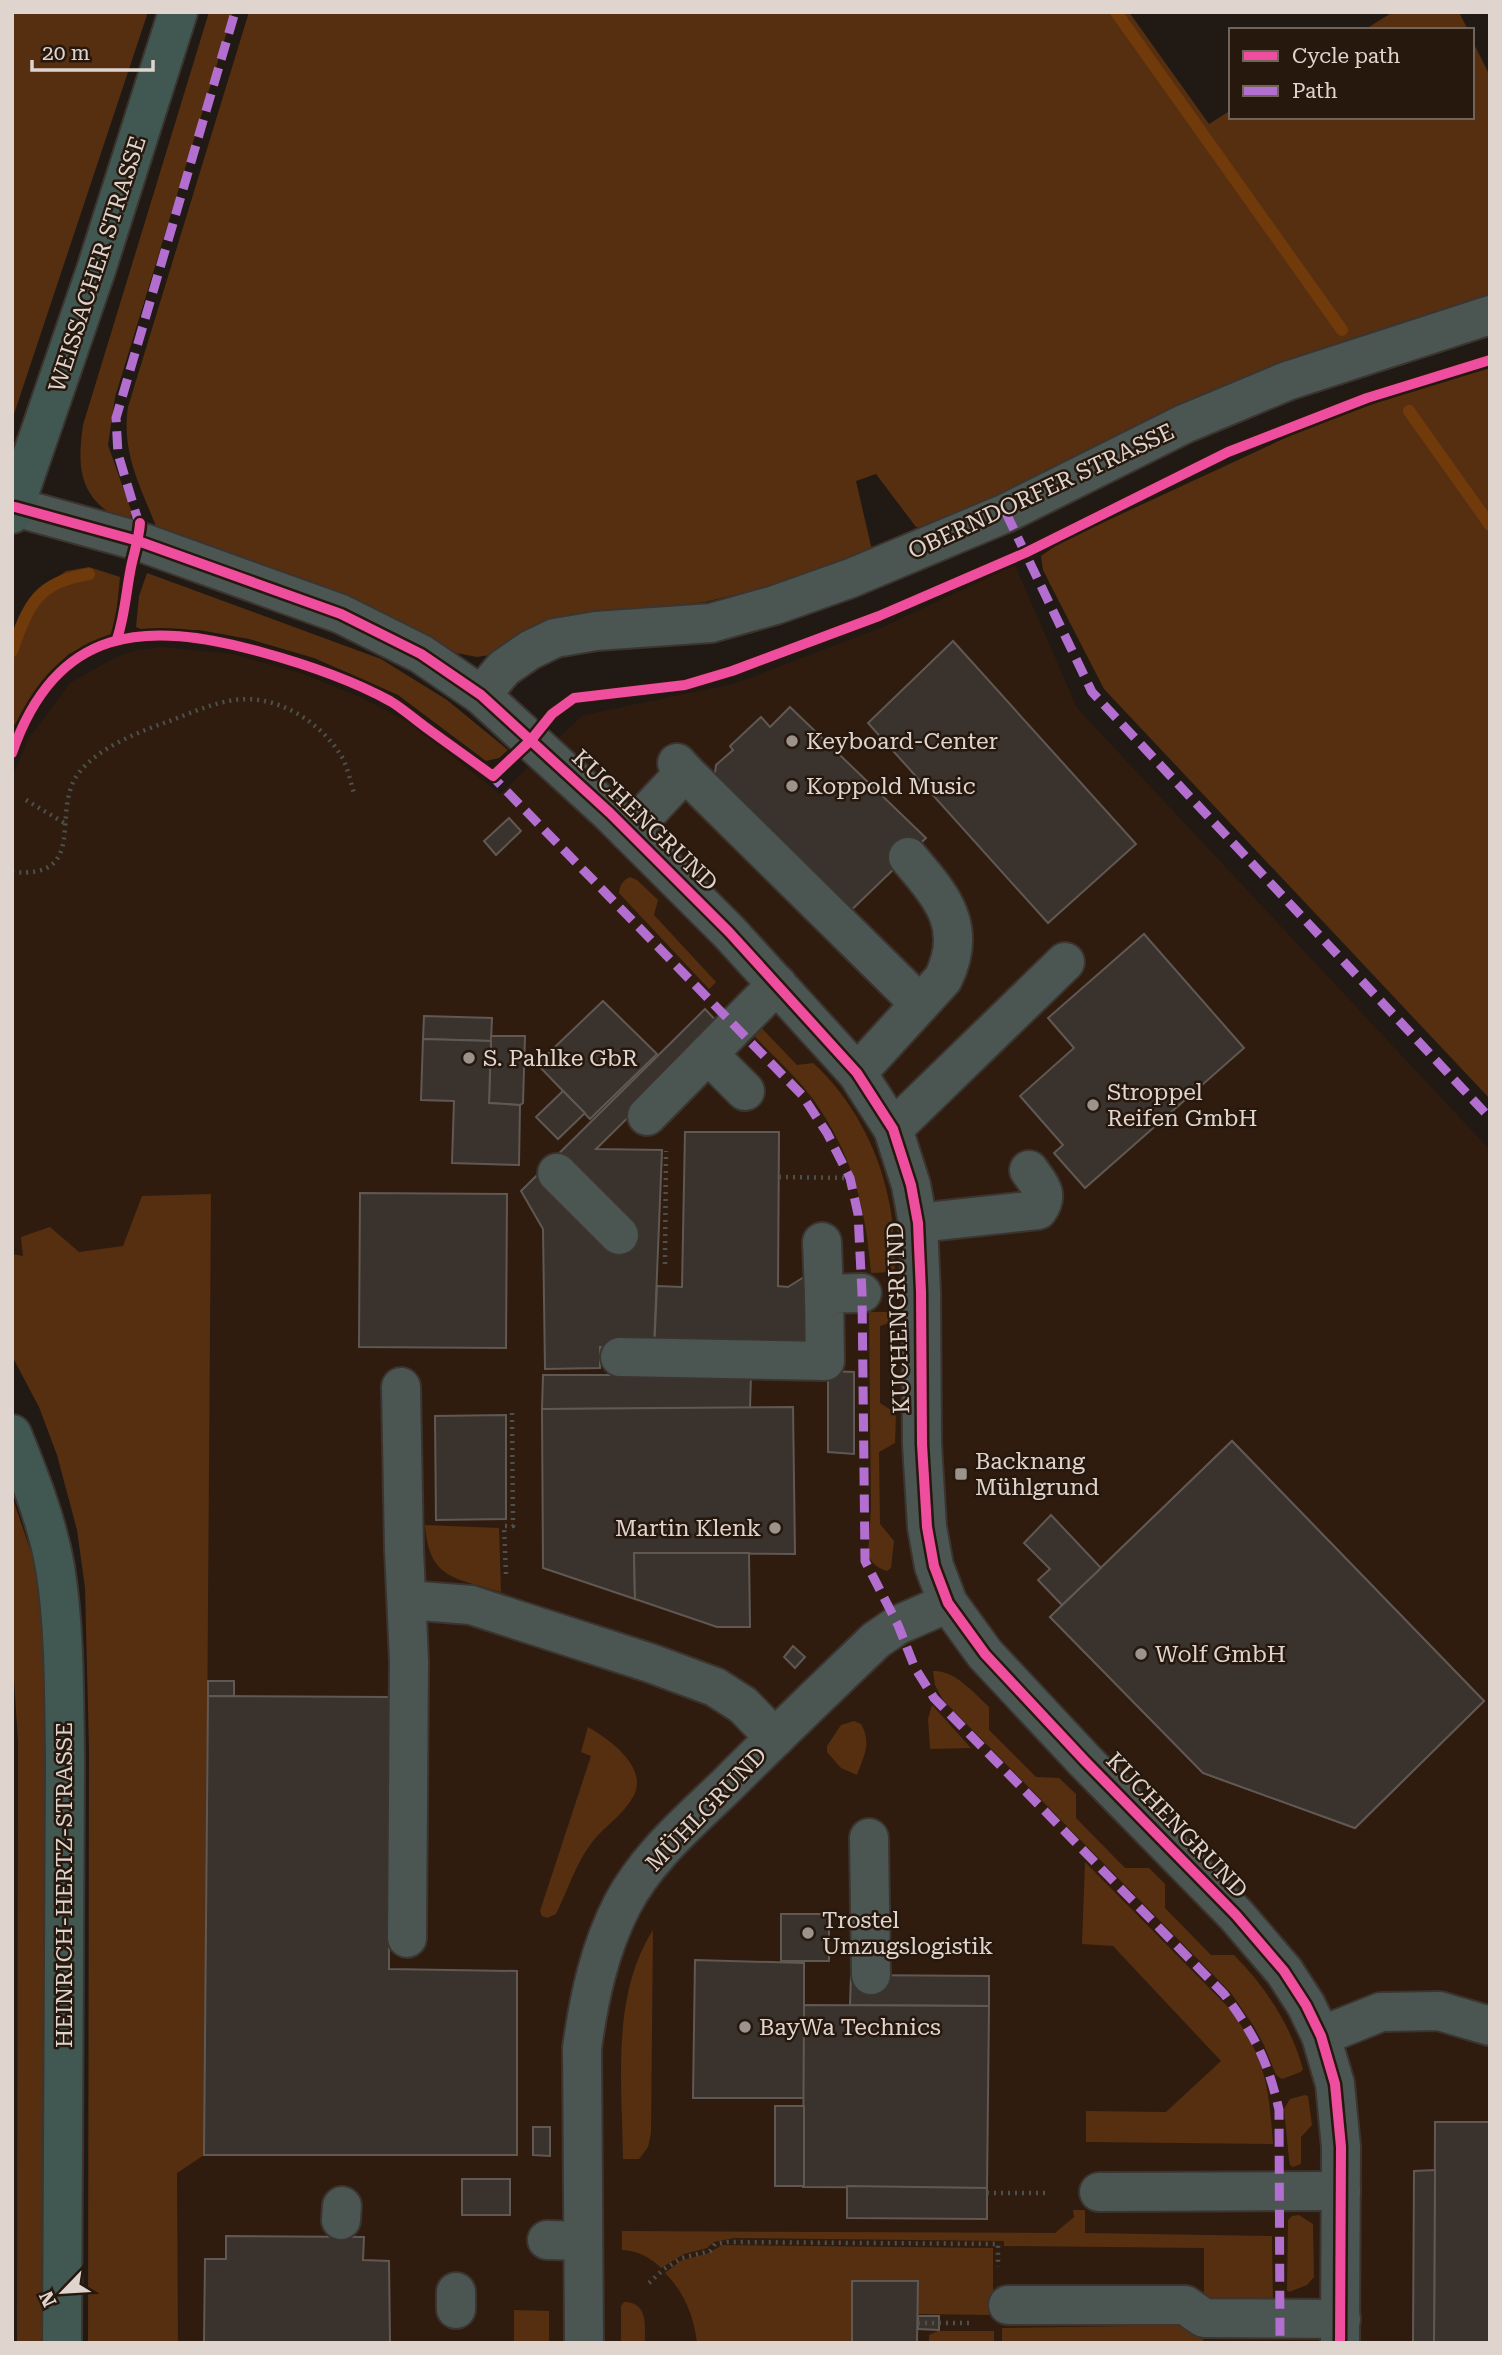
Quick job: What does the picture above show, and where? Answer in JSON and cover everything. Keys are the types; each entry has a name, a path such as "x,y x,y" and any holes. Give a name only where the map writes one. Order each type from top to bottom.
{"main road":[{"name":"WEISSACHER STRASSE","path":"13,510 96,270 178,12"},
{"name":"HEINRICH-HERTZ-STRASSE","path":"12,1434 29,1477 55,1567 64,1677 62,2343"}],"street":[{"name":"OBERNDORFER STRASSE","path":"481,695 504,668 530,650 555,638 596,631 711,623 775,605 851,578 1006,513 1184,424 1287,381 1490,315"},
{"name":"KUCHENGRUND","path":"13,510 138,541 341,614 421,654 481,695 563,768 729,932 857,1073 893,1129 911,1185 918,1223 922,1292 922,1444 927,1527 934,1566 948,1603 985,1654 1244,1924 1284,1971 1306,2005 1321,2036 1335,2084 1341,2147 1340,2331"},
{"path":"629,832 681,767 808,905 920,1004"},
{"path":"857,1073 943,979 951,963 954,946 946,907 939,894 908,857"},
{"path":"893,1129 1065,962"},
{"path":"657,1107 777,984"},
{"path":"708,1054 745,1091"},
{"path":"918,1223 1038,1210 1045,1201 1044,1191 1028,1170"},
{"path":"557,1173 619,1236"},
{"path":"620,1357 825,1361 822,1242"},
{"path":"824,1294 862,1293"},
{"path":"401,1387 410,1661 407,1938"},
{"path":"407,1600 471,1605 715,1687 743,1705 775,1738"},
{"name":"MÜHLGRUND","path":"584,2343 565,2240 582,2048 587,2007 602,1951 623,1904 644,1870 678,1832 775,1738 842,1651 876,1640 898,1625 948,1603"},
{"path":"869,1838 872,1975"},
{"path":"1321,2036 1381,2012 1439,2011 1483,2031"},
{"path":"1099,2192 1341,2191"},
{"path":"997,2314 1103,2294 1185,2305 1204,2318 1340,2331"}],"path":[{"path":"12,872 32,874 54,863 62,850 67,825 67,796 79,774 108,747 149,728 235,699 260,700 288,707 306,719 340,754 354,793"},
{"path":"26,800 67,825"},
{"path":"657,1107 665,1264"},
{"path":"779,1177 850,1178"},
{"path":"508,1617 504,1527 513,1526 512,1413"},
{"path":"987,2193 1047,2193"},
{"path":"649,2283 664,2269 682,2258 710,2251 715,2244 727,2242 998,2244 998,2266"},
{"path":"918,2323 997,2314"}],"shaded area":[{"path":"12,12 148,12 12,420"},
{"path":"209,12 233,12 115,397 108,445 132,513 129,524 101,506 85,484 80,458 83,425"},
{"path":"249,12 1129,12 1209,124 1229,111 1229,119 1474,119 1474,44 1490,76 1490,299 931,527 916,527 876,474 856,481 872,550 783,583 705,602 568,619 502,653 477,657 456,653 383,614 157,529 130,455 127,440 128,407"},
{"path":"1393,12 1459,12 1467,28 1367,28"},
{"path":"1490,368 1490,1099 1104,689 1043,570 1041,556 1061,542 1294,434 1386,399"},
{"path":"1015,565 1077,708 1490,1150 1490,2343 128,2343 135,1283 12,1254 12,777 29,738 70,683 116,657 137,650 161,647 232,654 300,673 360,697 412,724 500,794 583,715 733,684 883,627"},
{"path":"89,567 120,577 112,634 69,654 47,675 12,729 12,642 23,612 41,589 66,571"},
{"path":"147,573 381,659 447,700 508,750 499,758 486,761 398,695 314,658 249,639 199,630 143,630 136,627 139,596"},
{"path":"630,877 637,880 658,900 654,915 716,982 709,989 619,893 622,884"},
{"path":"753,1019 797,1065 813,1063 839,1091 861,1124 877,1160 888,1197 893,1225 895,1272 871,1273 861,1205 839,1142 807,1092 746,1027"},
{"path":"211,1194 204,2155 177,2173 178,2343 88,2343 89,1750 85,1588 77,1530 57,1455 39,1407 12,1356 12,1254 23,1256 21,1237 50,1227 79,1252 123,1246 142,1196"},
{"path":"869,1312 890,1312 893,1316 889,1323 880,1326 880,1403 896,1413 895,1443 879,1452 880,1524 894,1541 891,1568 887,1571 871,1561 868,1555 871,1509"},
{"path":"12,1496 34,1561 45,1622 45,2343 17,2343 18,1742 12,1648"},
{"path":"425,1525 499,1528 501,1592 458,1579 439,1567 432,1557"},
{"path":"933,1671 956,1678 989,1707 989,1730 1036,1777 1059,1778 1076,1794 1076,1818 1125,1868 1149,1868 1165,1884 1165,1908 1211,1955 1234,1955 1246,1967 1284,2022 1298,2053 1303,2069 1301,2072 1282,2079 1276,2075 1264,2045 1231,1993 943,1700 935,1685"},
{"path":"932,1705 971,1748 930,1749 928,1719"},
{"path":"854,1721 861,1724 866,1737 864,1756 857,1775 841,1768 827,1752 827,1746 841,1725"},
{"path":"588,1727 625,1756 632,1765 637,1786 629,1803 587,1849 556,1914 547,1918 542,1916 540,1911 591,1756 581,1752"},
{"path":"1085,1862 1229,2008 1241,2025 1263,2072 1273,2144 1086,2142 1086,2111 1166,2112 1221,2061 1113,1946 1082,1944"},
{"path":"653,1930 651,2133 648,2147 639,2159 623,2159 621,2071 625,2012 630,1983"},
{"path":"1308,2096 1312,2125 1301,2137 1301,2164 1293,2167 1289,2159 1284,2109 1290,2099"},
{"path":"1073,2210 1085,2210 1085,2233 1272,2236 1273,2307 1204,2306 1204,2248 1004,2246 1004,2241 734,2238 714,2242 707,2248 684,2254 661,2268 643,2255 622,2250 622,2231 1055,2233 1074,2217"},
{"path":"1299,2215 1313,2224 1314,2277 1307,2285 1289,2292 1288,2220"},
{"path":"722,2245 993,2248 993,2315 918,2314 918,2281 853,2281 852,2343 697,2343 687,2305 678,2288 665,2273 680,2261 709,2253"},
{"path":"624,2302 632,2303 641,2310 645,2322 645,2343 621,2343 621,2306"},
{"path":"514,2310 549,2311 549,2343 514,2343"},
{"path":"1204,2325 1203,2343 1002,2343 1002,2328"},
{"path":"938,2331 994,2331 994,2343 929,2343 929,2335"}],"building":[{"path":"953,641 1136,844 1048,923 868,723"},
{"path":"790,707 926,838 842,919 714,781 716,765 733,750 730,746 761,717 770,727"},
{"path":"509,818 521,831 496,855 484,841"},
{"path":"1144,934 1244,1048 1085,1188 1054,1153 1063,1145 1020,1096 1074,1048 1048,1018"},
{"path":"603,1001 657,1054 590,1119 537,1064"},
{"path":"705,1009 721,1026 596,1149 662,1150 654,1348 600,1347 600,1368 545,1369 543,1229 521,1191"},
{"path":"424,1016 492,1018 491,1041 423,1039"},
{"path":"491,1036 525,1036 523,1103 520,1105 489,1103"},
{"path":"423,1039 491,1041 489,1103 520,1105 519,1165 452,1163 454,1101 421,1100"},
{"path":"563,1091 585,1113 558,1139 536,1117"},
{"path":"685,1132 779,1132 778,1286 788,1287 812,1272 818,1354 654,1353 657,1286 682,1287"},
{"path":"360,1193 507,1194 506,1348 359,1347"},
{"path":"828,1371 854,1372 854,1454 828,1452"},
{"path":"543,1375 751,1375 750,1408 542,1409"},
{"path":"793,1407 795,1554 634,1553 635,1599 543,1568 542,1409"},
{"path":"506,1415 506,1519 436,1520 435,1416"},
{"path":"1232,1441 1484,1701 1355,1828 1203,1773 1050,1617"},
{"path":"1232,1441 1484,1701 1355,1828 1203,1773 1050,1617"},
{"path":"1051,1515 1101,1568 1062,1605 1038,1580 1050,1569 1024,1543"},
{"path":"634,1553 749,1553 750,1627 717,1627 635,1599"},
{"path":"793,1646 805,1657 795,1668 784,1657"},
{"path":"208,1681 234,1681 234,1696 208,1696"},
{"path":"208,1696 390,1697 389,1969 517,1971 517,2155 204,2155"},
{"path":"781,1914 829,1914 829,1961 781,1961"},
{"path":"695,1960 804,1963 804,2098 693,2098"},
{"path":"851,1975 989,1976 989,2006 850,2005"},
{"path":"804,2005 989,2006 987,2188 803,2187"},
{"path":"775,2106 804,2106 804,2186 775,2186"},
{"path":"1435,2122 1490,2122 1490,2343 1434,2343"},
{"path":"533,2127 550,2127 550,2156 533,2155"},
{"path":"1435,2170 1434,2343 1413,2343 1414,2171"},
{"path":"462,2179 510,2179 510,2215 462,2215"},
{"path":"847,2186 987,2188 987,2219 847,2218"},
{"path":"226,2236 364,2237 363,2260 389,2261 390,2343 204,2343 205,2259 226,2259"},
{"path":"852,2281 918,2281 917,2343 852,2343"},
{"path":"918,2316 939,2316 939,2330 918,2329"}],"waterway":[{"path":"1116,12 1342,330"},
{"path":"1409,411 1490,525"},
{"path":"12,651 24,620 37,598 57,583 89,574"}],"marked path":[{"path":"140,527 118,454 116,418 235,12"},
{"path":"1006,513 1092,692 1490,1118"},
{"path":"488,772 802,1095 827,1133 850,1178 858,1214 862,1293 865,1561 898,1625 915,1668 934,1698 1224,1994 1252,2035 1265,2062 1279,2110 1280,2343"}],"cycle path":[{"path":"12,753 31,711 54,679 80,656 110,642 143,636 179,636 261,652 311,667 375,693 493,776 531,740 552,714 574,698 685,685 732,671 879,616 1025,553 1228,452 1367,398 1490,360"},
{"path":"15,507 138,541 341,614 421,654 481,695 610,813 729,932 857,1073 893,1129 911,1185 918,1223 922,1444 927,1527 934,1566 948,1603 985,1654 1236,1915 1284,1971 1306,2005 1321,2036 1335,2084 1341,2147 1340,2343"},
{"path":"117,639 140,523"}],"place":[{"name":"Keyboard-Center","path":"792,741"},
{"name":"Koppold Music","path":"792,786"},
{"name":"S. Pahlke GbR","path":"469,1058"},
{"name":"Stroppel Reifen GmbH","path":"1093,1105"},
{"name":"Backnang Mühlgrund","path":"961,1474"},
{"name":"Martin Klenk","path":"775,1528"},
{"name":"Wolf GmbH","path":"1141,1654"},
{"name":"Trostel Umzugslogistik","path":"808,1933"},
{"name":"BayWa Technics","path":"745,2027"}]}
